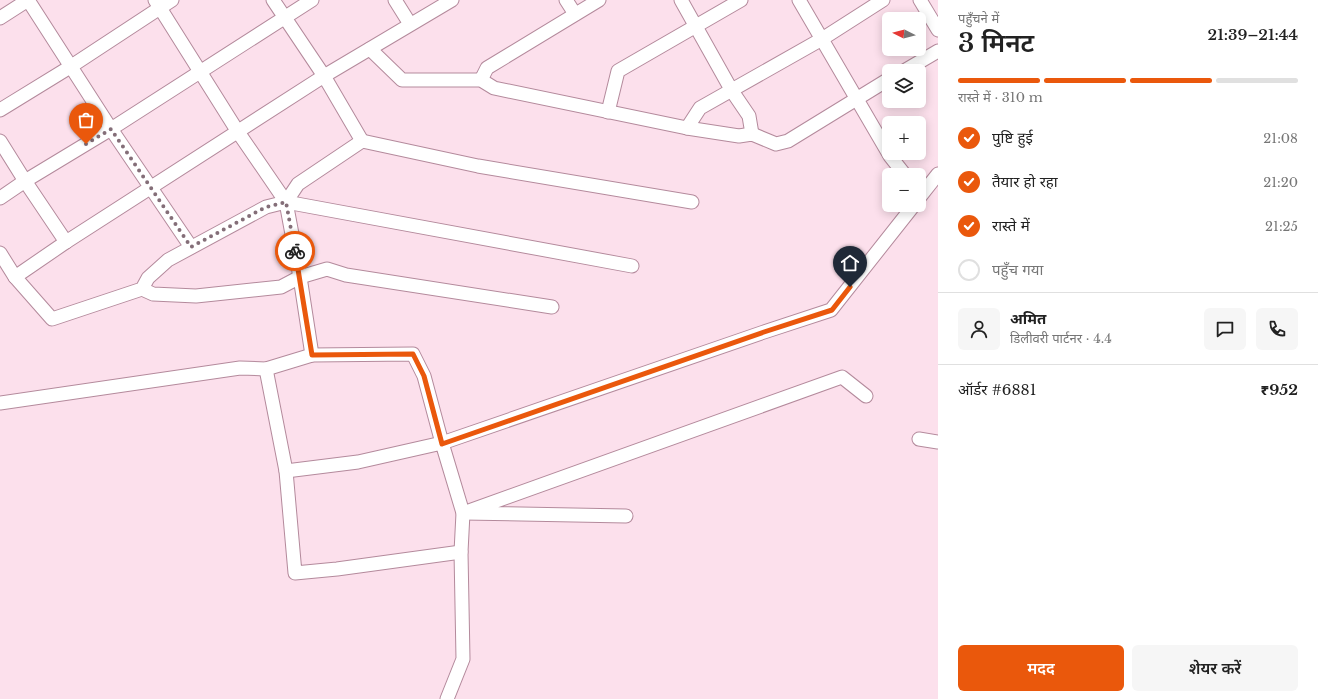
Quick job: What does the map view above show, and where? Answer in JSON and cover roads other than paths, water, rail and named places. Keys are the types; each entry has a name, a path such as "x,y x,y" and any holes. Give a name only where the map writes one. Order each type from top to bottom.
{"street":[{"path":"0,18 28,0 70,67 191,247"},
{"path":"0,110 70,67 157,4 172,0"},
{"path":"274,0 324,76 362,141"},
{"path":"0,198 25,181 111,129 312,0"},
{"path":"394,0 410,24"},
{"path":"14,277 324,76 452,0"},
{"path":"566,0 575,14"},
{"path":"481,80 487,68 599,0"},
{"path":"681,0 732,91 749,116 752,134"},
{"path":"608,112 618,71 741,0"},
{"path":"799,0 890,156 899,168"},
{"path":"686,128 700,108 822,39 883,0"},
{"path":"920,0 938,30"},
{"path":"157,4 238,132 286,202 300,277 312,355"},
{"path":"370,49 402,80 481,80 494,88 686,128 739,136 752,134 776,144 788,141 882,84"},
{"path":"916,64 938,51"},
{"path":"286,202 298,184 362,141 478,166 692,202"},
{"path":"0,142 66,242"},
{"path":"926,188 938,174"},
{"path":"142,289 148,278 168,260 266,207 286,202 632,266"},
{"path":"286,472 358,462 442,444 764,332 832,310 907,212"},
{"path":"0,253 14,277 52,319 142,289 153,294 196,296 281,287 300,277 327,269 346,275 552,307"},
{"path":"0,402 240,368 266,368 312,355 413,354 424,376 442,444 463,513 461,552 463,659 447,699"},
{"path":"266,368 286,472 295,573 337,569 461,552"},
{"path":"463,513 842,377 866,396"},
{"path":"919,439 938,442"},
{"path":"463,513 626,516"}]}
